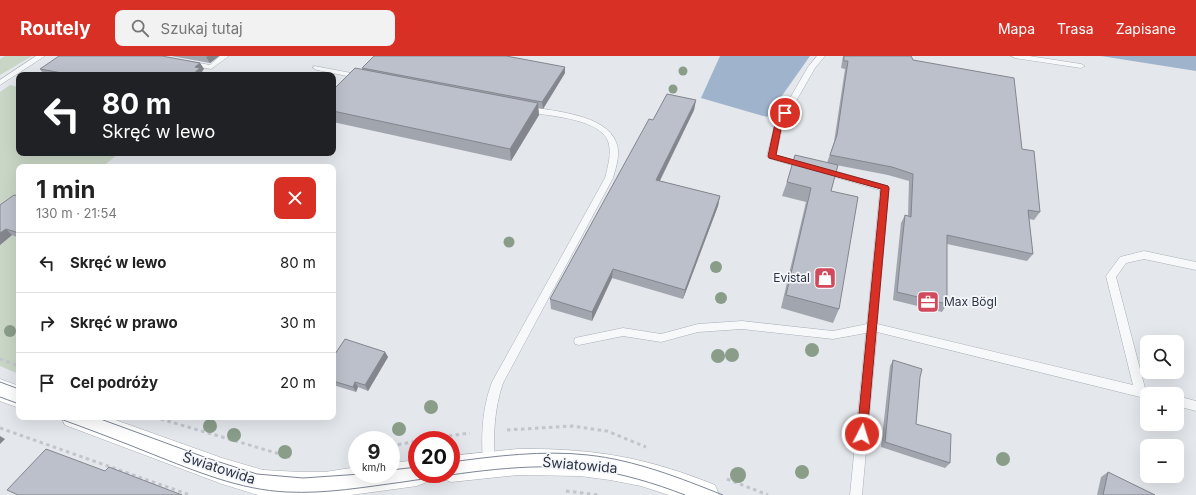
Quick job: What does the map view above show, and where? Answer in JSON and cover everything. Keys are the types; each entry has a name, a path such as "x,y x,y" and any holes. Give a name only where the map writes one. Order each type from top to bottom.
{"street":[{"path":"0,390 16,396"},
{"name":"Światowida","path":"82,420 222,471 263,483 287,485 325,485 408,474"},
{"name":"Światowida","path":"460,467 552,460 602,464 661,479 704,495"}],"lane":[{"path":"18,72 41,56"},
{"path":"181,62 212,67 225,56"},
{"path":"821,56 812,67 778,124 772,156 885,188 856,495"},
{"path":"1015,56 1081,66"},
{"path":"317,68 371,78"},
{"path":"0,84 16,73"},
{"path":"489,464 487,423 492,397 498,382 609,178 614,163 612,142 605,131 600,127 584,120 517,107"},
{"path":"1143,387 1111,276 1123,260 1144,255 1196,266"},
{"path":"578,341 623,332 661,338 698,328 742,325 833,335 872,327 1140,392"},
{"path":"1184,403 1196,406"}],"path":[{"path":"0,359 16,365"},
{"path":"164,420 258,449 295,458"},
{"path":"0,428 190,495"},
{"path":"563,490 599,495"}],"green space":[{"path":"5,56 32,56 0,75 0,59"},
{"path":"10,85 16,86 16,156 115,156 106,164 16,164 16,373 0,366 0,92"}],"water":[{"path":"720,56 810,56 767,117 701,98"},
{"path":"1101,56 1196,56 1196,71"}],"building":[{"path":"59,56 162,56 200,63 195,67 200,68 195,72 56,72 40,69"},
{"path":"374,56 506,56 565,67 542,102 362,68"},
{"path":"844,56 911,56 913,60 1014,78 1022,149 1034,151 1040,212 1028,210 1033,254 947,235 947,304 897,292 905,215 911,217 913,174 892,167 830,155 837,135 848,61 844,61"},
{"path":"355,68 538,103 510,149 336,112 336,87"},
{"path":"667,94 696,100 656,180 720,196 685,290 613,269 592,312 550,299 649,119 653,120"},
{"path":"795,155 838,165 831,191 858,197 839,309 786,295 811,188 787,182"},
{"path":"14,195 16,195 16,232 6,229 0,233 0,205"},
{"path":"345,339 385,352 365,385 355,382 353,387 336,382 336,352"},
{"path":"893,360 922,369 916,424 951,434 950,463 885,442"},
{"path":"46,449 105,471 109,467 182,495 18,495 7,490"},
{"path":"1108,472 1155,495 1103,495"}],"tram line":[{"path":"0,382 16,388"},
{"path":"0,397 16,403"},
{"path":"63,420 201,473 252,488 287,492 331,491 472,472 518,468 565,467 613,473 685,495"},
{"path":"103,420 207,458 257,474 303,478 348,475"},
{"path":"460,461 537,453 606,457 640,465 674,476 723,495"},
{"path":"400,469 408,468"}],"place":[{"name":"Evistal","path":"825,278"},
{"name":"Max Bögl","path":"928,302"}],"route":[{"path":"785,113 778,124 772,156 885,188 862,434"}]}
